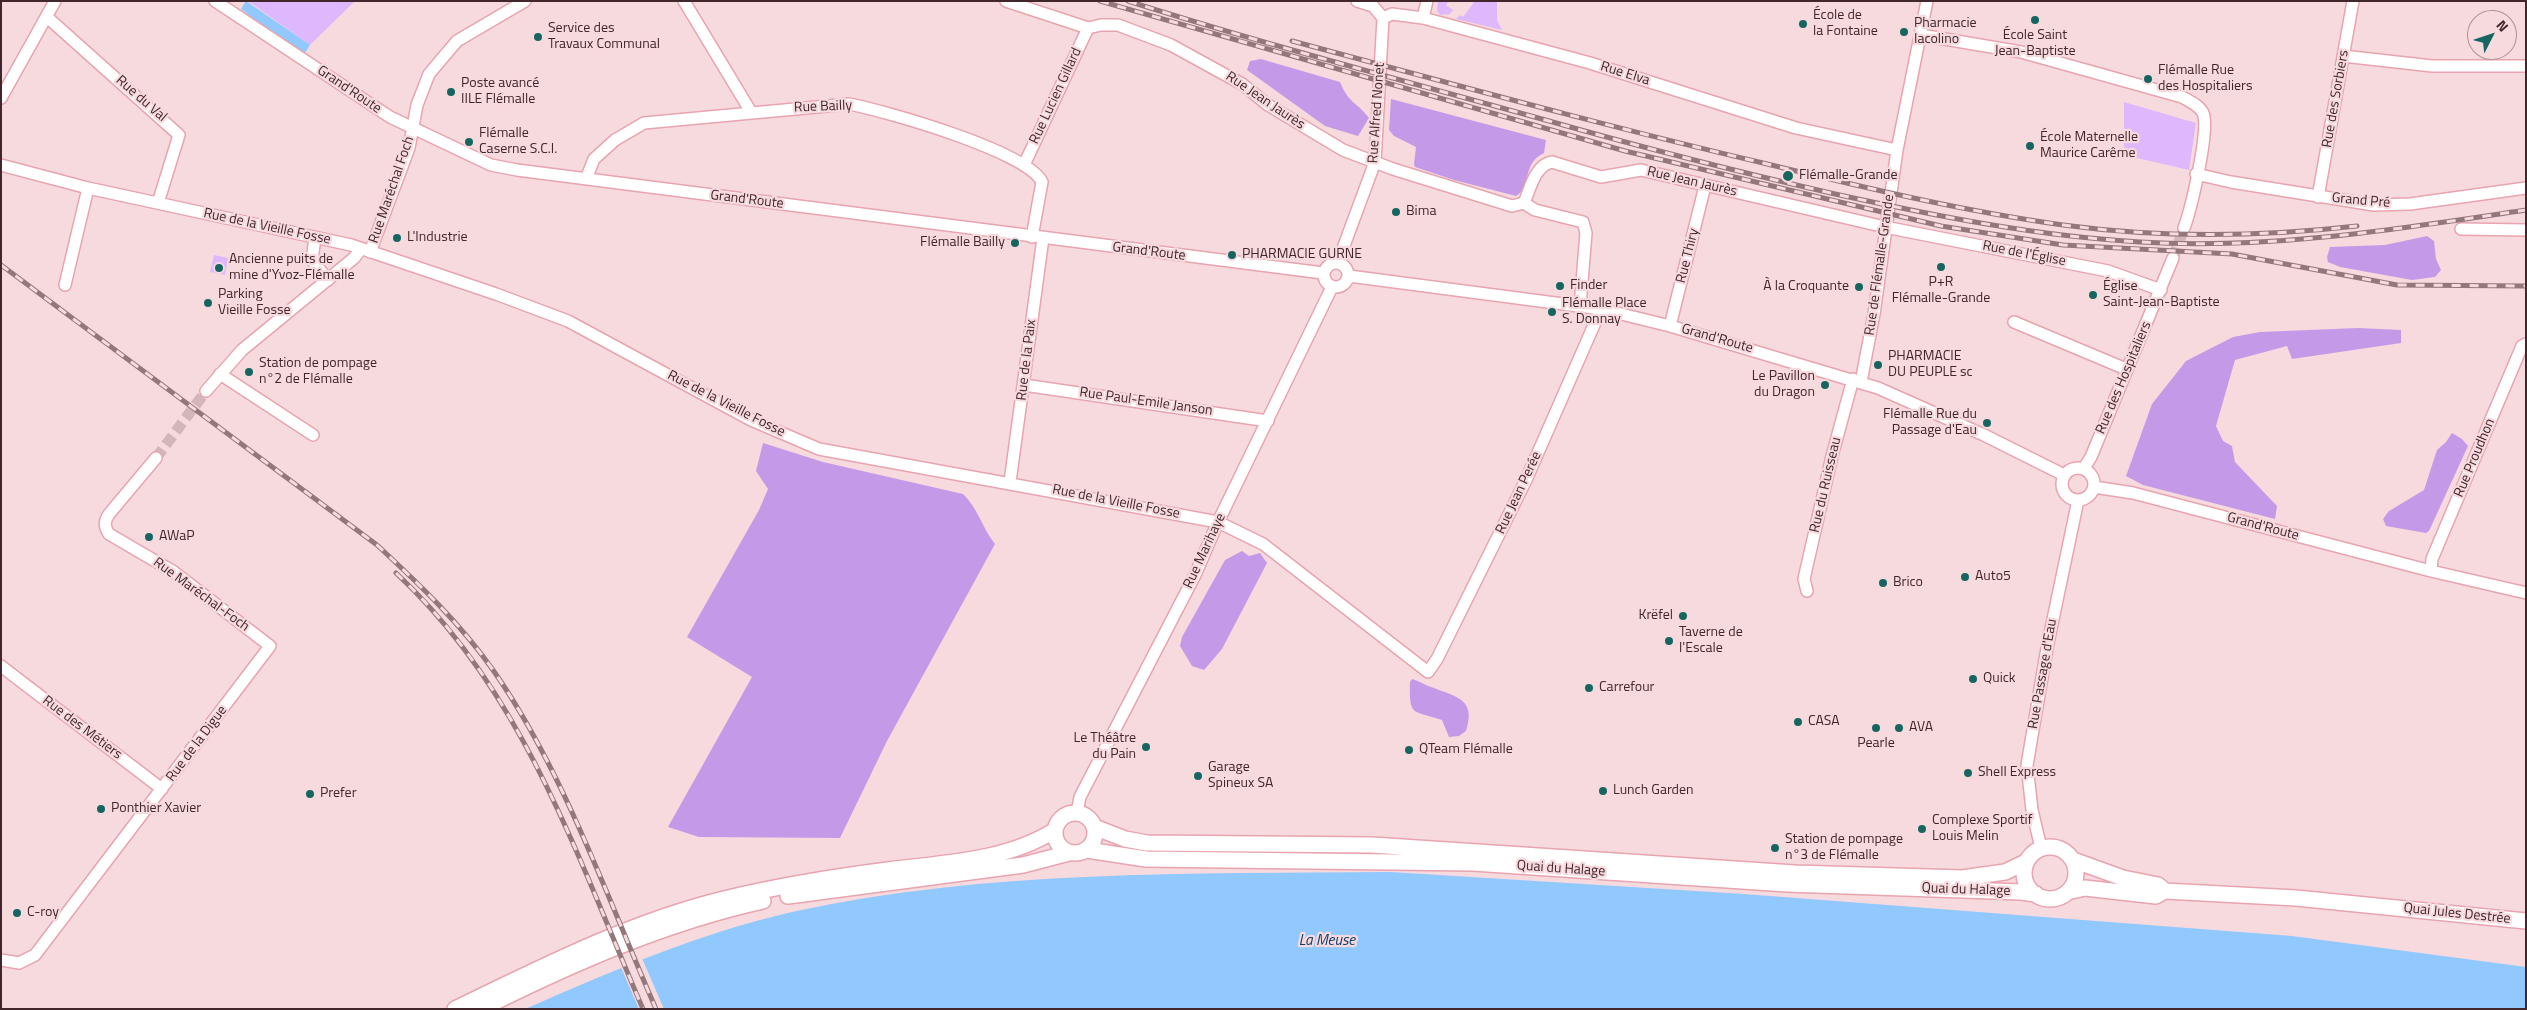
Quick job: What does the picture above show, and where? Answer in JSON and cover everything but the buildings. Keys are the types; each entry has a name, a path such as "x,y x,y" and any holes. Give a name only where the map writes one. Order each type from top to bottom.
{"main road":[{"path":"481,1009 565,967 723,910 806,892 1022,865 1069,852 1081,853 1087,850 1094,842 1094,827 1088,817 1077,813 1065,816 1057,824 1055,830 1060,846 1069,852"},
{"name":"Quai du Halage","path":"1094,827 1125,838 1147,843 1372,844 1795,873 1962,878 1982,877 2005,872 2026,862 2041,848 2056,847 2069,854 2073,860 2122,878 2158,885 2165,891"},
{"path":"455,1009 561,958 652,922 723,899 806,881 985,856 1040,840 1055,830"},
{"name":"Quai du Halage","path":"1087,850 1146,859 1473,863 1787,884 2021,892 2052,898 2085,888 2156,896 2165,891 2248,894 2388,908"},
{"path":"2068,892 2076,877 2073,860"},
{"name":"Quai du Halage","path":"2026,862 2024,876 2026,883 2036,894"},
{"name":"Quai Jules Destrée","path":"2388,908 2526,921"}],"street":[{"path":"1,98 56,1"},
{"name":"Grand'Route","path":"215,1 390,117 491,165 1038,238 1323,273"},
{"name":"Rue Maréchal Foch","path":"366,251 409,148 417,105 429,74 457,41 525,1"},
{"path":"684,1 752,112"},
{"name":"Rue Jean Jaurès","path":"1006,1 1088,28 1101,25 1118,25 1171,45 1242,84 1268,106 1343,150 1512,206 1524,203 1536,210 1583,222 1586,233 1580,306"},
{"path":"1356,1 1373,6 1383,18"},
{"path":"1423,18 1427,1"},
{"name":"Rue de Flémalle-Grande","path":"1857,381 1874,314 1897,150 1927,1"},
{"name":"Rue des Sorbiers","path":"2318,197 2353,1"},
{"name":"Rue Elva","path":"1383,18 1392,14 1423,18 1590,63 1796,128 1897,150"},
{"name":"Rue du Val","path":"47,17 179,135 158,203"},
{"name":"Rue Alfred Nonet","path":"1338,262 1375,162 1383,18"},
{"name":"Rue Lucien Gillard","path":"1024,165 1088,28"},
{"path":"1921,36 2021,52 2182,97 2192,102 2202,113 2205,130 2184,228"},
{"path":"2343,56 2432,66 2526,66"},
{"name":"Rue Bailly","path":"586,179 594,159 615,140 644,123 849,104 867,107 960,136 1024,165 1039,175 1042,182 1038,238"},
{"name":"Rue Jean Jaurès","path":"1524,203 1539,168 1544,163 1552,162 1601,177 1641,170 1885,227"},
{"name":"Rue de la Vieille Fosse","path":"1,166 88,188 366,251 496,294 568,321 751,420 819,448 1218,522 1263,544 1428,672"},
{"name":"Grand Pré","path":"2196,174 2363,204 2388,205 2526,188"},
{"name":"Rue Thiry","path":"1670,326 1705,186"},
{"path":"65,286 88,188"},
{"name":"Rue de l'Église","path":"1885,227 2108,271 2161,290"},
{"path":"2461,229 2526,230"},
{"path":"315,238 312,260 328,280"},
{"name":"Rue de la Paix","path":"1010,482 1024,384 1038,238"},
{"path":"206,390 242,350 354,258 366,251"},
{"name":"Rue des Hospitaliers","path":"2084,468 2091,457 2126,369 2161,290 2172,258"},
{"path":"1338,262 1344,265 1348,276 1346,283 1340,287 1332,287 1324,279 1323,273 1331,263 1338,262"},
{"name":"Grand'Route","path":"1348,276 1602,309 1670,326 1857,381 1984,435 2064,475"},
{"name":"Rue Marihaye","path":"1077,813 1080,798 1195,575 1218,522 1332,287"},
{"name":"Rue Jean Perée","path":"1428,672 1440,653 1496,542 1602,309"},
{"path":"2014,322 2126,369"},
{"name":"Rue Proudhon","path":"2431,572 2432,560 2524,345"},
{"path":"220,374 313,435"},
{"name":"Rue du Ruisseau","path":"1807,591 1804,579 1832,456 1857,381"},
{"name":"Rue Paul-Emile Janson","path":"1024,384 1268,421"},
{"name":"Rue Maréchal-Foch","path":"156,458 109,514 105,522 105,528 109,534 174,572 270,646"},
{"path":"2075,468 2084,468 2091,474 2094,487 2085,498 2072,499 2063,491 2062,480 2064,475 2075,468"},
{"name":"Grand'Route","path":"2094,487 2133,493 2431,572 2526,593"},
{"name":"Rue Passage d'Eau","path":"2041,848 2032,810 2027,765 2047,648 2078,500"},
{"name":"Rue de la Digue","path":"1,960 19,963 35,955 270,646"},
{"name":"Rue des Métiers","path":"1,666 162,789"}],"shaded area":[{"path":"248,1 355,1 310,45"},
{"path":"1438,1 1449,1 1446,5 1453,10 1450,14 1440,15 1437,11"},
{"path":"1475,1 1497,1 1497,20 1502,30 1456,19 1460,15 1463,17"},
{"path":"1261,59 1340,82 1350,99 1369,118 1358,136 1325,126 1247,70 1250,61"},
{"path":"1391,99 1546,140 1544,153 1532,163 1524,187 1516,196 1454,180 1415,167 1416,147 1394,136 1389,130"},
{"path":"2124,102 2196,123 2189,170 2124,155"},
{"path":"2427,236 2434,241 2436,259 2441,270 2435,277 2412,280 2340,267 2328,262 2327,257 2330,247 2385,245"},
{"path":"214,255 228,258 225,275 210,272"},
{"path":"2358,328 2401,330 2401,343 2292,359 2287,346 2235,360 2216,426 2223,441 2232,446 2235,462 2277,506 2275,519 2143,485 2126,476 2152,404 2186,361 2233,337 2260,332"},
{"path":"2452,433 2462,439 2468,446 2429,531 2426,533 2386,526 2383,519 2389,511 2424,490 2437,450"},
{"path":"763,443 823,462 963,494 972,505 995,544 887,741 840,838 699,837 668,827 752,677 687,637 759,510 768,489 756,471"},
{"path":"1242,551 1249,556 1260,553 1267,563 1222,649 1204,670 1192,666 1180,646 1182,637 1225,560"},
{"path":"1412,679 1451,694 1463,701 1469,712 1466,731 1459,736 1449,737 1442,720 1414,710 1410,701 1410,682"}],"water":[{"path":"246,1 310,45 303,56 241,9"},
{"name":"La Meuse","path":"1391,872 1744,894 2292,936 2526,967 2526,1009 525,1009 656,954 723,931 792,912 866,898 940,888 1090,877 1166,874"}],"pier":[{"path":"641,956 664,1009 639,1009 620,965"}],"tunnel":[{"path":"2173,258 2184,228"},
{"path":"156,458 206,391"}],"railway":[{"path":"1100,1 1625,151 1941,226 2063,245 2232,254 2397,285 2526,286"},
{"path":"1128,1 1338,63 1692,159 1799,186 1873,202 2024,230 2140,242 2188,244 2237,243 2382,231 2526,210"},
{"path":"1292,41 1704,149 1987,213 2063,225 2173,234 2247,234 2357,226"},
{"path":"1,265 377,545 453,620 493,670 541,749 582,835 656,1009"},
{"path":"396,573 440,619 479,669 512,722 542,777 569,834 643,1009"}],"place":[{"name":"École Saint Jean-Baptiste","path":"2035,20"},
{"name":"École de la Fontaine","path":"1803,24"},
{"name":"Pharmacie Iacolino","path":"1904,32"},
{"name":"Service des Travaux Communal","path":"538,37"},
{"name":"Flémalle Rue des Hospitaliers","path":"2148,79"},
{"name":"Poste avancé IILE Flémalle","path":"451,92"},
{"name":"Flémalle Caserne S.C.I.","path":"469,142"},
{"name":"École Maternelle Maurice Carême","path":"2030,146"},
{"name":"Flémalle-Grande","path":"1788,176"},
{"name":"Bima","path":"1396,212"},
{"name":"L'Industrie","path":"397,238"},
{"name":"Flémalle Bailly","path":"1015,243"},
{"name":"PHARMACIE GURNE","path":"1232,255"},
{"name":"P+R Flémalle-Grande","path":"1941,267"},
{"name":"Ancienne puits de mine d'Yvoz-Flémalle","path":"219,268"},
{"name":"Finder","path":"1560,286"},
{"name":"À la Croquante","path":"1859,287"},
{"name":"Église Saint-Jean-Baptiste","path":"2093,295"},
{"name":"Parking Vieille Fosse","path":"208,303"},
{"name":"Flémalle Place S. Donnay","path":"1552,312"},
{"name":"PHARMACIE DU PEUPLE sc","path":"1878,365"},
{"name":"Station de pompage n°2 de Flémalle","path":"249,372"},
{"name":"Le Pavillon du Dragon","path":"1825,385"},
{"name":"Flémalle Rue du Passage d'Eau","path":"1987,423"},
{"name":"AWaP","path":"149,537"},
{"name":"Auto5","path":"1965,577"},
{"name":"Brico","path":"1883,583"},
{"name":"Krëfel","path":"1683,616"},
{"name":"Taverne de l'Escale","path":"1669,641"},
{"name":"Quick","path":"1973,679"},
{"name":"Carrefour","path":"1589,688"},
{"name":"CASA","path":"1798,722"},
{"name":"Pearle","path":"1876,728"},
{"name":"AVA","path":"1899,728"},
{"name":"Le Théâtre du Pain","path":"1146,747"},
{"name":"QTeam Flémalle","path":"1409,750"},
{"name":"Shell Express","path":"1968,773"},
{"name":"Garage Spineux SA","path":"1198,776"},
{"name":"Lunch Garden","path":"1603,791"},
{"name":"Prefer","path":"310,794"},
{"name":"Ponthier Xavier","path":"101,809"},
{"name":"Complexe Sportif Louis Melin","path":"1922,829"},
{"name":"Station de pompage n°3 de Flémalle","path":"1775,848"},
{"name":"C-roy","path":"17,913"}]}
